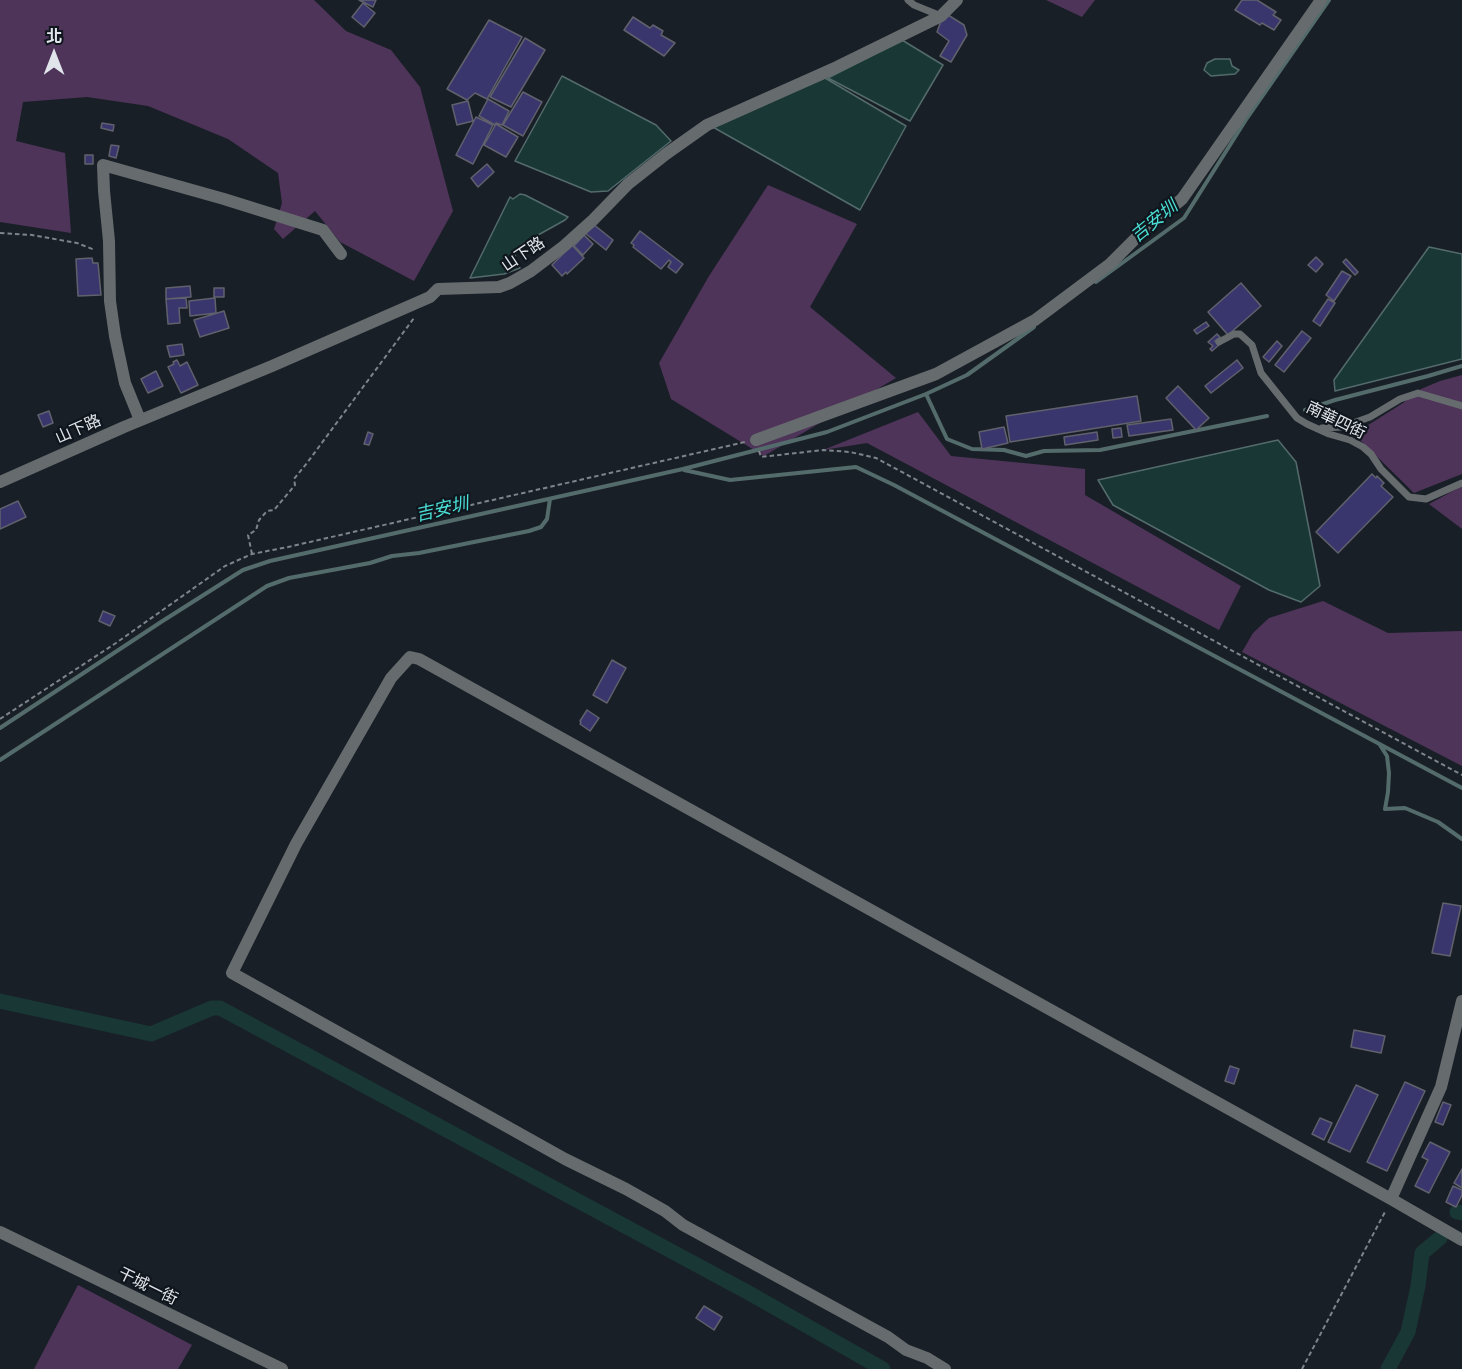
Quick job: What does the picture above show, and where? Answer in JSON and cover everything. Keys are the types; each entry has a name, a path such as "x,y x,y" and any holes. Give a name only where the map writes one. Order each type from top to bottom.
{"street":[{"name":"山下路","path":"0,482 430,297 438,289 500,287 510,284 564,246 628,184 707,126 837,67 941,16 957,0"},
{"path":"756,440 936,375 1035,320 1110,264 1143,231 1182,199 1321,0"},
{"path":"140,420 125,383 115,336 110,301 103,165 323,230 341,254"},
{"path":"945,1369 927,1358 906,1350 888,1337 682,1225 665,1211 626,1189 565,1159 232,973 296,844 391,678 410,657 440,670 1462,1240"},
{"path":"1391,1199 1441,1087 1462,1001"},
{"name":"干城一街","path":"0,1232 282,1369"}],"lane":[{"path":"908,0 914,5 941,16"},
{"name":"南華四街","path":"1219,342 1234,334 1240,334 1252,345 1261,373 1297,418 1363,447 1408,497 1426,499 1462,483"},
{"path":"1307,424 1324,428 1342,428 1370,417 1400,399 1418,393 1462,406"}],"path":[{"path":"0,233 32,235 77,243 109,255"},
{"path":"252,554 248,535 256,530 259,520 267,511 274,510 295,485 294,479 416,315"},
{"path":"0,719 116,643 225,566 252,554 756,440"},
{"path":"761,457 823,450 850,452 876,458 1462,775"},
{"path":"1302,1369 1391,1199"}],"shaded area":[{"path":"0,0 314,0 346,31 391,50 420,87 453,211 414,281 340,242 315,211 283,239 274,229 282,203 278,173 228,139 148,106 87,97 23,102 16,141 65,153 71,233 0,222"},
{"path":"1046,0 1095,0 1082,17"},
{"path":"902,40 943,65 910,121 828,78"},
{"path":"1215,59 1230,59 1232,66 1239,70 1235,74 1211,76 1204,70 1207,63"},
{"path":"562,76 656,125 671,141 608,191 591,192 515,161"},
{"path":"825,78 906,126 860,210 711,126"},
{"path":"768,185 857,224 810,307 896,378 764,456 671,399 659,363 709,276"},
{"path":"520,194 568,217 516,249 515,257 520,268 504,274 470,278 510,197 513,199"},
{"path":"1429,247 1462,254 1462,359 1335,391 1334,380"},
{"path":"1462,375 1462,474 1414,493 1354,434 1421,389"},
{"path":"918,412 951,456 1085,469 1085,495 1241,586 1219,630 867,443 823,450"},
{"path":"1278,440 1296,462 1320,586 1301,602 1269,590 1113,505 1098,480"},
{"path":"1462,486 1462,529 1429,504"},
{"path":"1323,601 1388,633 1462,631 1462,766 1242,652 1253,633 1269,618"},
{"path":"78,1285 192,1345 178,1369 34,1369"}],"building":[{"path":"359,0 376,0 373,7"},
{"path":"1242,0 1257,0 1276,12 1273,15 1281,20 1274,30 1262,23 1260,25 1235,10"},
{"path":"363,3 375,13 364,27 352,17"},
{"path":"948,15 964,25 967,35 951,62 940,56 949,41 937,32 941,21"},
{"path":"633,17 650,28 653,25 663,31 661,35 675,43 664,56 624,30"},
{"path":"489,20 522,37 487,99 475,93 467,100 447,89"},
{"path":"525,38 545,50 511,107 490,97"},
{"path":"523,92 542,102 523,136 503,125"},
{"path":"488,99 509,111 502,125 496,123 495,125 479,116"},
{"path":"468,101 473,121 457,125 452,105"},
{"path":"476,117 493,125 473,164 456,155"},
{"path":"102,123 114,125 113,131 101,128"},
{"path":"496,124 518,137 506,157 484,145"},
{"path":"111,145 119,146 116,158 109,156"},
{"path":"85,155 93,155 93,164 85,164"},
{"path":"487,164 494,172 478,187 471,178"},
{"path":"593,224 613,240 606,250 585,233"},
{"path":"640,231 683,264 676,273 668,267 671,262 669,260 661,269 633,247 631,243"},
{"path":"584,235 593,244 583,255 574,246"},
{"path":"572,245 584,258 562,276 552,265"},
{"path":"1316,257 1323,264 1316,272 1308,265"},
{"path":"92,258 93,263 98,263 101,295 78,296 76,259"},
{"path":"1346,259 1358,272 1355,275 1343,262"},
{"path":"1342,271 1351,276 1334,301 1326,295"},
{"path":"1241,283 1261,306 1228,335 1208,312"},
{"path":"190,286 191,297 166,299 166,288"},
{"path":"214,288 224,288 224,297 214,297"},
{"path":"186,298 187,308 179,308 180,323 168,324 166,299"},
{"path":"215,298 216,313 190,316 189,301"},
{"path":"1328,299 1335,303 1320,326 1313,321"},
{"path":"224,311 229,328 200,337 194,320"},
{"path":"1206,322 1209,326 1197,334 1194,330"},
{"path":"1302,331 1311,338 1284,372 1275,365"},
{"path":"1217,334 1220,337 1215,341 1219,345 1212,351 1210,349 1213,346 1208,342"},
{"path":"1277,341 1282,346 1269,362 1263,357"},
{"path":"182,344 184,355 170,357 167,346"},
{"path":"177,360 180,366 187,362 198,385 181,393 168,367"},
{"path":"1237,360 1243,368 1211,393 1205,386"},
{"path":"156,371 163,386 148,393 141,379"},
{"path":"1178,386 1209,418 1196,430 1166,398"},
{"path":"1137,396 1141,421 1010,442 1006,416"},
{"path":"49,411 53,423 43,427 38,415"},
{"path":"1171,419 1173,430 1129,436 1127,425"},
{"path":"1004,427 1008,443 982,449 979,432"},
{"path":"1121,428 1122,437 1113,438 1112,429"},
{"path":"368,432 373,434 369,445 364,444"},
{"path":"1097,432 1098,440 1065,445 1064,437"},
{"path":"1372,474 1384,483 1381,486 1393,497 1338,553 1316,532"},
{"path":"18,501 26,517 0,529 0,509"},
{"path":"103,611 115,616 110,626 99,621"},
{"path":"612,660 626,668 607,703 593,695"},
{"path":"587,710 599,718 590,731 580,724"},
{"path":"1443,903 1461,906 1450,956 1432,953"},
{"path":"1354,1030 1385,1036 1381,1053 1351,1047"},
{"path":"1230,1066 1239,1069 1234,1084 1225,1081"},
{"path":"1405,1082 1425,1091 1387,1171 1367,1162"},
{"path":"1356,1085 1378,1095 1350,1152 1328,1142"},
{"path":"1443,1102 1451,1105 1443,1125 1435,1122"},
{"path":"1320,1118 1332,1123 1324,1140 1312,1134"},
{"path":"1430,1142 1450,1152 1429,1193 1415,1186 1428,1160 1422,1157"},
{"path":"1462,1169 1462,1188 1454,1183"},
{"path":"1453,1186 1462,1190 1456,1207 1446,1202"},
{"path":"704,1306 722,1317 714,1330 696,1318"}],"waterway":[{"name":"吉安圳","path":"1096,282 1184,218 1247,118 1329,0"},
{"name":"吉安圳","path":"0,728 243,570 270,561 683,469 827,432 926,394 967,375 1034,327"},
{"name":"吉安圳","path":"1305,410 1462,366"},
{"name":"吉安圳","path":"926,394 947,439 972,449 1004,450 1026,456 1044,451 1100,450 1267,416"},
{"path":"684,470 730,480 856,467 894,485 1462,788"},
{"path":"0,760 267,586 289,578 370,563 392,556 419,553 529,531 541,527 547,519 550,499"},
{"path":"1380,745 1387,756 1389,773 1385,809 1405,808 1438,822 1462,839"},
{"path":"0,1001 151,1034 212,1008 220,1008 749,1293 883,1369"},
{"path":"1457,1212 1462,1213"},
{"path":"1388,1369 1408,1332 1418,1286 1422,1253 1440,1238"}]}
